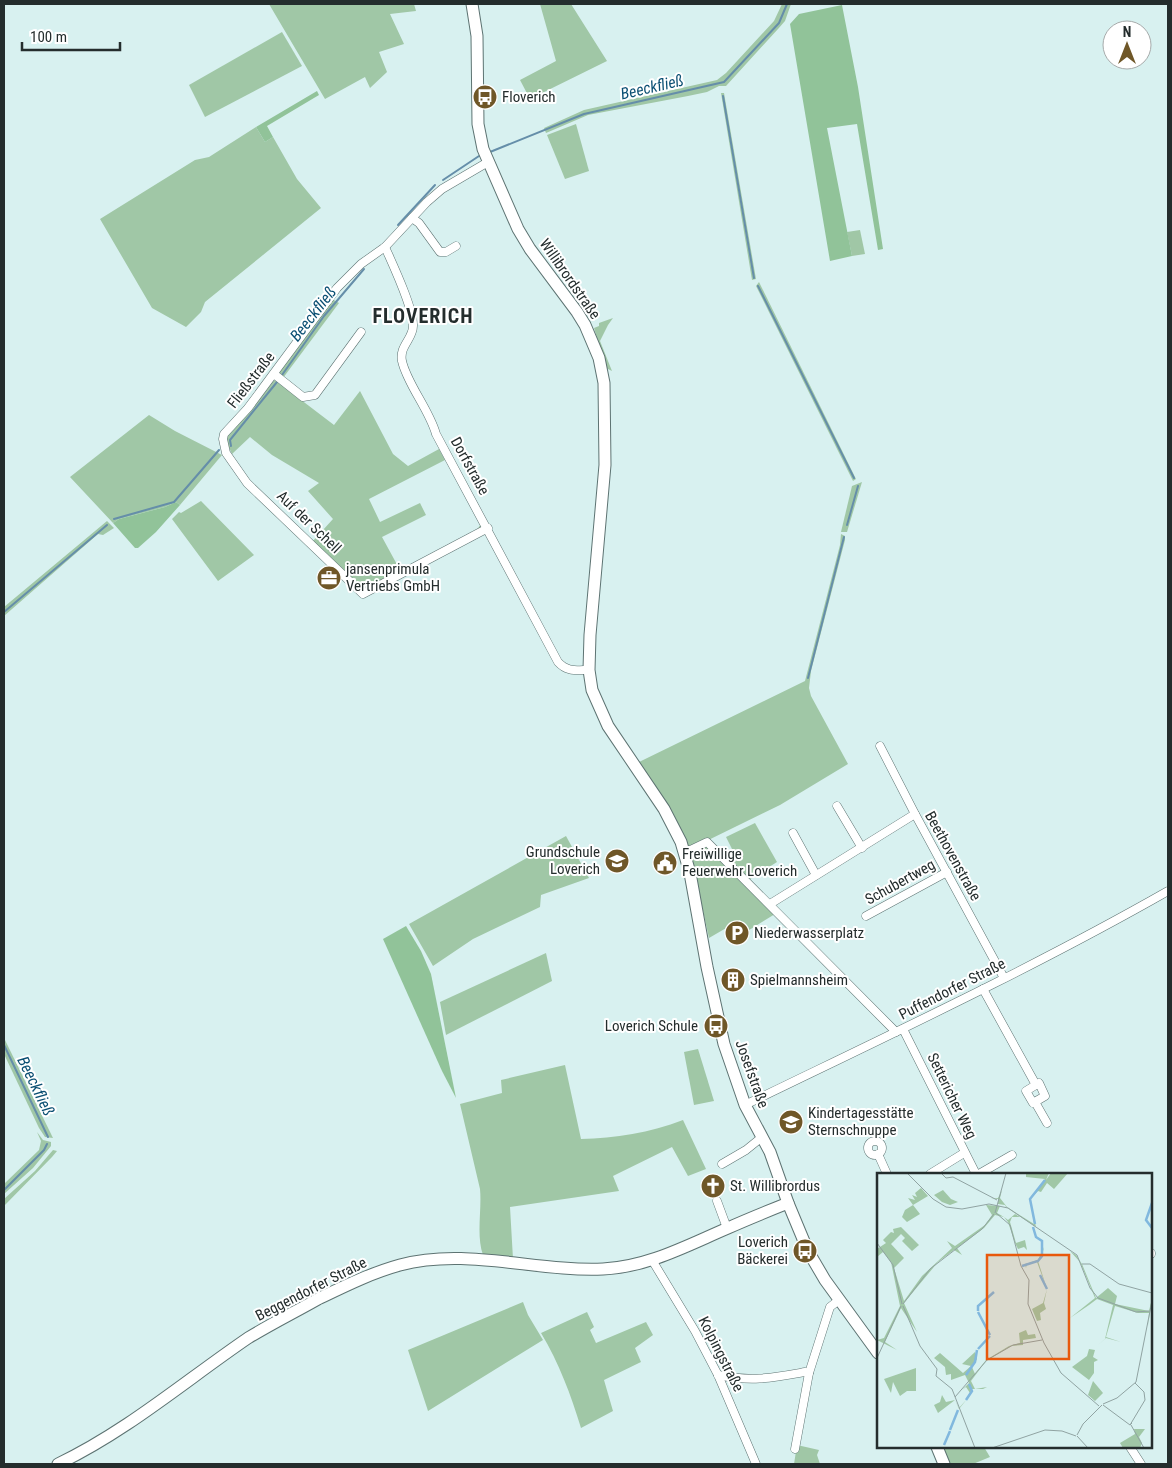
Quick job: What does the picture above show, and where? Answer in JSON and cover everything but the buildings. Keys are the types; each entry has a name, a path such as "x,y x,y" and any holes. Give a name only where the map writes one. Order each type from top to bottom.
{"street":[{"name":"Willibrordstraße","path":"472,4 478,36 478,124 483,149 518,229 530,249 577,312 585,325 599,358 605,394 605,459 590,635 589,670 592,690 608,726 648,786"},
{"name":"Fließstraße","path":"226,453 223,439 224,434 248,408 337,288 361,264 385,247 427,202 442,189 488,162"},
{"path":"412,218 419,223 440,252 446,252 456,246"},
{"name":"Dorfstraße","path":"385,247 399,278 413,319 414,327 412,333 402,348 402,361 406,373 433,422 436,434 488,528 558,662 570,670 589,670"},
{"path":"274,374 303,397 315,395 361,332"},
{"name":"Auf der Schell","path":"226,453 247,482 363,594 488,528"},
{"name":"Beethovenstraße","path":"880,746 1004,978"},
{"name":"Josefstraße","path":"648,786 674,826 684,853 690,873 706,966 722,1036 745,1105 770,1152 808,1251 838,1300 877,1352"},
{"path":"837,806 862,848"},
{"path":"770,904 915,814"},
{"path":"793,833 816,875"},
{"name":"Settericher Weg","path":"684,853 707,842 899,1031 936,1092 964,1153 977,1173"},
{"name":"Schubertweg","path":"866,916 947,872"},
{"name":"Puffendorfer Straße","path":"745,1105 983,989 1168,891"},
{"path":"983,989 1036,1085"},
{"path":"1035,1102 1046,1096 1039,1083 1026,1091 1047,1123"},
{"path":"722,1164 746,1150 762,1137"},
{"path":"932,1173 964,1153"},
{"path":"878,1154 887,1173"},
{"name":"Settericher Weg","path":"980,1173 1012,1155"},
{"path":"717,1200 727,1228"},
{"name":"Beggendorfer Straße","path":"58,1464 110,1437 199,1372 264,1329 343,1286 379,1271 402,1264 442,1259 479,1260 579,1270 605,1269 652,1260 788,1203"},
{"name":"Kolpingstraße","path":"652,1260 695,1331 718,1375 756,1464"},
{"path":"795,1449 809,1373 830,1307 838,1300"},
{"path":"718,1375 761,1380 805,1372 809,1373"},
{"path":"937,1448 944,1464"},
{"path":"1131,1448 1141,1464"}],"green space":[{"path":"269,4 414,4 416,11 390,14 404,44 379,52 387,72 370,88 365,77 325,99"},
{"path":"540,4 571,4 607,61 530,99 520,80 556,61"},
{"path":"782,4 791,4 785,21 726,86 719,86 707,92 688,96 588,115 546,133 544,128 584,110 717,80 726,73 774,21"},
{"path":"842,5 858,87 883,249 878,250 857,124 827,128 852,256 830,261 790,24 799,14"},
{"path":"282,32 302,66 205,117 189,85"},
{"path":"317,91 319,95 267,126 273,137 265,142 256,127"},
{"path":"721,93 724,93 756,279 752,280"},
{"path":"576,124 589,171 565,179 547,135"},
{"path":"256,127 265,142 273,137 297,179 321,208 205,302 201,312 186,327 152,308 100,219 195,160 209,157"},
{"path":"860,230 865,254 852,256 847,232"},
{"path":"759,282 856,479 853,481 756,286"},
{"path":"332,299 339,303 283,378 279,372"},
{"path":"613,318 600,341 612,371 606,368 594,328 599,326 599,323"},
{"path":"275,380 334,425 360,391 393,454 408,466 439,449 445,460 369,499 380,522 420,503 426,515 382,537 400,570 476,531 481,524 484,529 367,588 361,586 312,542 333,519 308,491 319,483 272,455 250,437 232,454 226,441 229,432 250,411"},
{"path":"149,415 175,431 222,455 180,505 176,502 165,507 119,519 113,523 70,477"},
{"path":"862,482 847,532 841,532 852,486"},
{"path":"201,501 254,555 218,581 172,519 179,512 181,513"},
{"path":"176,502 180,505 156,532 138,548 135,548 113,523 119,519 165,507"},
{"path":"107,521 114,528 103,535 98,534 4,616 4,607"},
{"path":"841,534 845,536 845,540 811,671 809,688 811,696 848,764 780,805 688,850 637,763 805,681 840,545"},
{"path":"755,823 777,862 750,879 733,862 737,859 726,837"},
{"path":"566,836 589,878 541,895 540,907 473,939 433,966 409,924"},
{"path":"708,846 775,914 746,932 740,920 709,938 691,856"},
{"path":"406,926 421,951 431,974 456,1098 383,939"},
{"path":"546,953 552,981 446,1035 440,1002"},
{"path":"4,1038 53,1138 45,1137 39,1128 4,1054"},
{"path":"698,1049 714,1101 694,1105 684,1052"},
{"path":"565,1065 581,1139 632,1134 683,1120 706,1169 688,1176 672,1147 613,1176 619,1191 510,1207 513,1259 483,1255 480,1239 480,1189 460,1104 502,1093 501,1080"},
{"path":"37,1132 43,1140 51,1142 51,1146 33,1168 4,1194 4,1184 39,1150 41,1141"},
{"path":"53,1150 57,1151 4,1206 4,1199 35,1171"},
{"path":"523,1302 528,1315 543,1340 428,1411 408,1350"},
{"path":"587,1312 594,1327 590,1330 596,1343 646,1322 653,1335 635,1348 641,1362 604,1380 613,1411 581,1428 564,1379 541,1333"},
{"path":"797,1445 819,1450 817,1455 820,1464 794,1464"},
{"path":"943,1448 985,1448 990,1457 973,1464 950,1464"}],"waterway":[{"name":"Beeckfließ","path":"490,152 584,114 724,82 779,23 787,4"},
{"path":"723,96 754,278"},
{"name":"Beeckfließ","path":"443,180 479,156"},
{"name":"Beeckfließ","path":"398,225 435,185"},
{"name":"Beeckfließ","path":"282,375 324,316 364,269"},
{"path":"758,286 854,478"},
{"name":"Beeckfließ","path":"231,446 230,440 277,382"},
{"name":"Beeckfließ","path":"114,519 174,502 219,450"},
{"path":"847,525 858,486"},
{"name":"Beeckfließ","path":"4,612 107,525"},
{"path":"808,678 844,537"},
{"name":"Beeckfließ","path":"4,1045 48,1137"},
{"name":"Beeckfließ","path":"4,1190 44,1150 47,1144"}],"place":[{"name":"Floverich","path":"485,97"},
{"name":"jansenprimula Vertriebs GmbH","path":"329,578"},
{"name":"Grundschule Loverich","path":"617,861"},
{"name":"Freiwillige Feuerwehr Loverich","path":"665,863"},
{"name":"Niederwasserplatz","path":"737,933"},
{"name":"Spielmannsheim","path":"733,980"},
{"name":"Loverich Schule","path":"716,1026"},
{"name":"Kindertagesstätte Sternschnuppe","path":"791,1122"},
{"name":"St. Willibrordus","path":"713,1186"},
{"name":"Loverich Bäckerei","path":"805,1251"}],"district":[{"name":"FLOVERICH","path":"423,316"}]}
